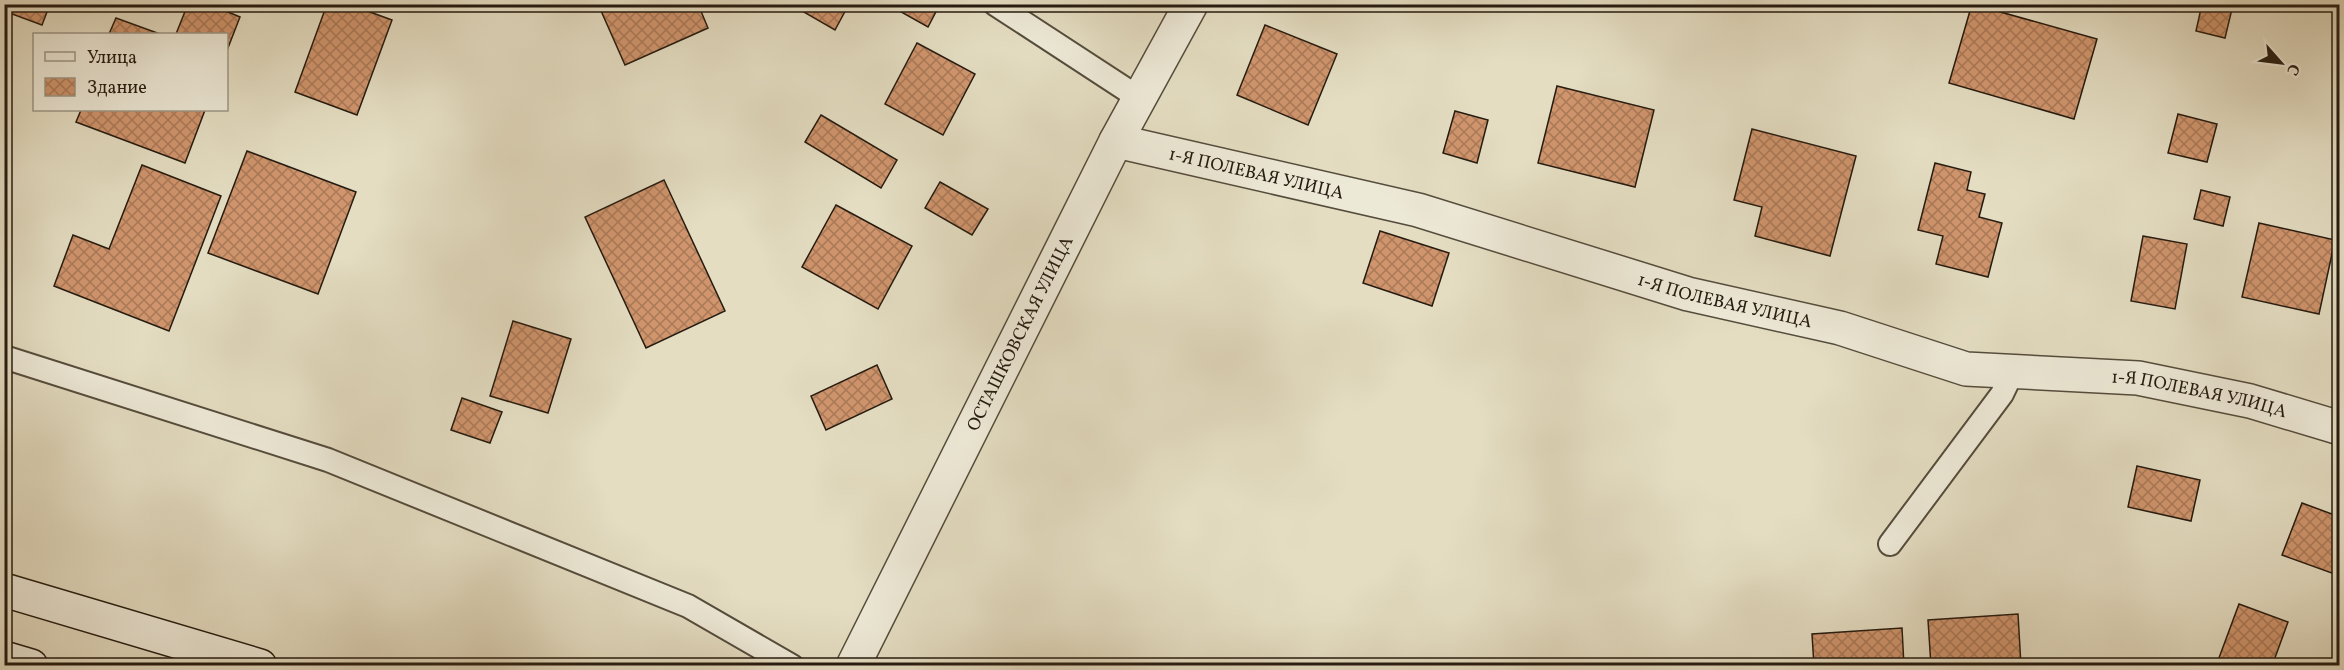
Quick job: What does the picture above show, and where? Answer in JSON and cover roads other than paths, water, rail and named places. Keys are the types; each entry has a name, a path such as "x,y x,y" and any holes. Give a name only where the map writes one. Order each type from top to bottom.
{"street":[{"name":"ОСТАШКОВСКАЯ УЛИЦА","path":"853,666 1116,141 1191,4"},
{"name":"1-Я ПОЛЕВАЯ УЛИЦА","path":"1116,141 1418,210 1688,294 1840,328 1966,369 2138,378 2250,401 2340,428"},
{"path":"4,590 260,666"},
{"path":"4,658 31,666"}],"lane":[{"path":"995,4 1139,98"},
{"path":"4,357 328,460 688,606 792,666"},
{"path":"1890,544 2002,394 2013,371"}]}
